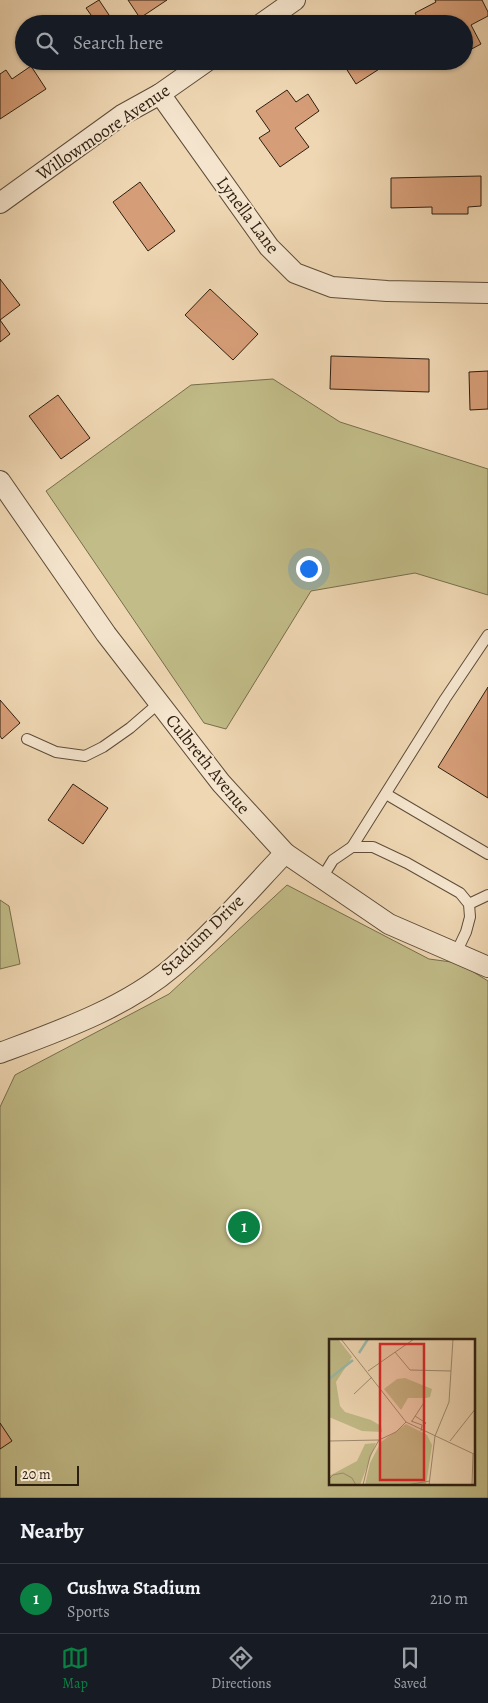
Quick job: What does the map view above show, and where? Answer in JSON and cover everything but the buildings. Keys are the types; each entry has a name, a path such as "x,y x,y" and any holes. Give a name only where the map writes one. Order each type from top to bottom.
{"street":[{"path":"274,15 295,0"},
{"name":"Willowmoore Avenue","path":"0,203 122,115 160,94 194,70"},
{"name":"Lynella Lane","path":"160,94 269,247 295,273 332,287 386,291 488,293"},
{"name":"Culbreth Avenue","path":"0,481 106,634 221,783 285,853 389,924 488,967"},
{"name":"Stadium Drive","path":"0,1052 65,1029 120,1002 173,968 285,853"}],"lane":[{"path":"322,878 333,860 352,847 445,699 488,635"},
{"path":"26,739 56,752 85,756 104,748 159,703"},
{"path":"386,794 488,854"},
{"path":"352,847 373,847 460,893 469,904 470,917 466,932 456,953"},
{"path":"469,904 488,895"}],"shaded area":[{"path":"273,379 340,422 488,469 488,595 415,573 311,591 226,729 204,723 46,491 191,385"},
{"path":"287,885 429,959 459,963 488,981 488,1498 0,1498 0,1107 15,1075 169,994"},
{"path":"0,900 9,906 20,964 0,969"}],"place":[{"name":"Cushwa Stadium","path":"244,1227"}]}
